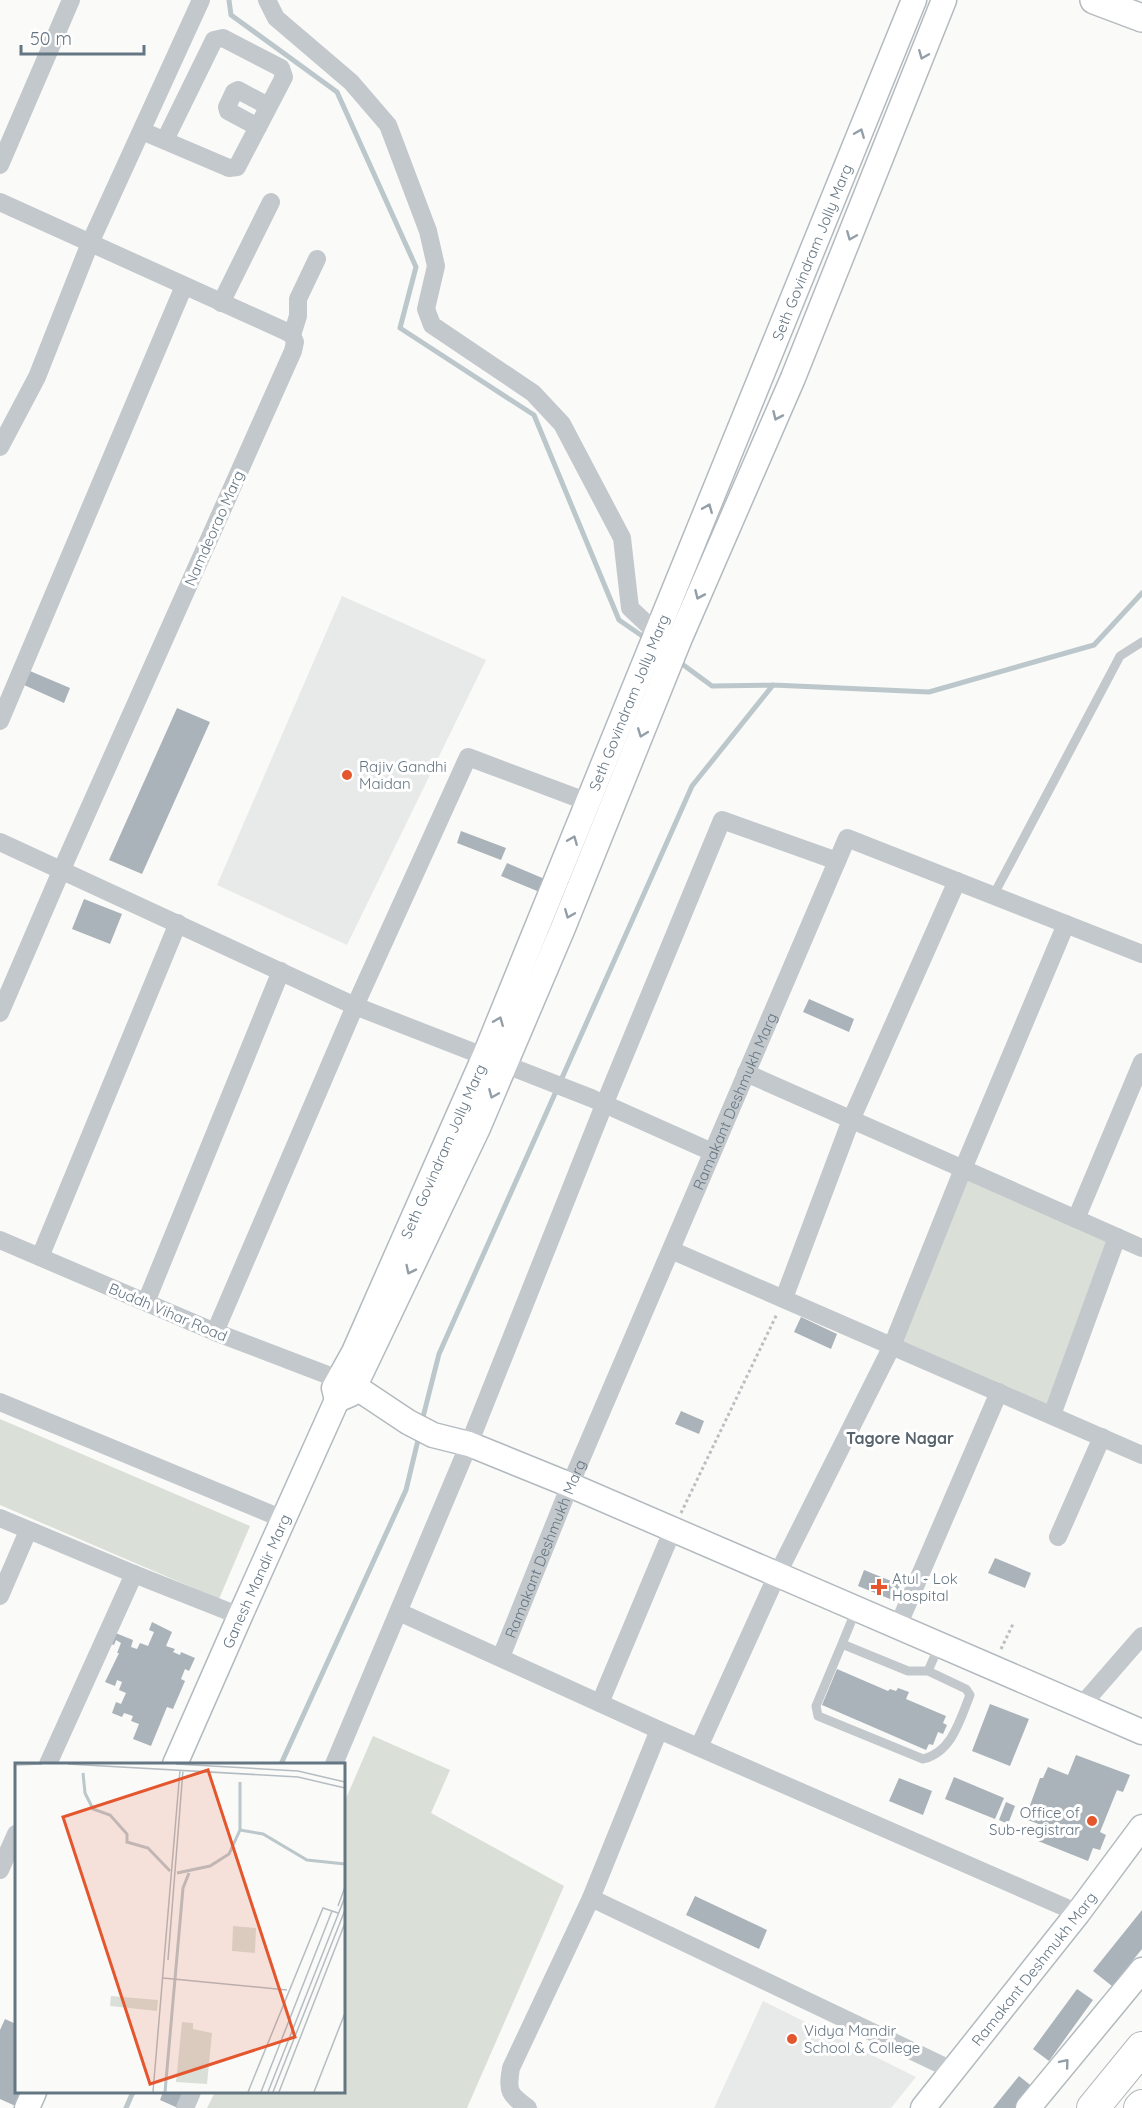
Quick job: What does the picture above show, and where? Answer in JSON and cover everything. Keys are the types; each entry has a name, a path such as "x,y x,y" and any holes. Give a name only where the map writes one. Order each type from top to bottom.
{"highway":[{"path":"1093,2108 1142,2048"}],"main road":[{"path":"1094,0 1142,18"}],"street":[{"path":"0,165 71,0"},
{"path":"0,447 37,377 90,243 201,0"},
{"path":"267,0 276,18 351,82 388,125 428,231 436,266 426,309 432,325 533,393 562,424 622,538 630,608 666,642 793,378 944,0"},
{"name":"Seth Govindram Jolly Marg","path":"343,1388 354,1352 495,1060 588,802 650,679 666,642 914,0"},
{"path":"142,130 229,168 237,167 284,77 281,68 223,38 214,40 165,140"},
{"path":"258,127 228,111 227,107 234,92 238,90 268,106"},
{"path":"0,202 292,335"},
{"path":"221,303 271,202"},
{"name":"Namdeorao Marg","path":"0,1013 293,351 295,342 292,335 298,316 298,299 317,259"},
{"path":"0,721 184,286"},
{"path":"495,1060 563,928 650,679"},
{"path":"215,1332 355,1006 468,757 588,802"},
{"path":"334,1763 469,1444 597,1102 723,820 837,861"},
{"name":"Ramakant Deshmukh Marg","path":"501,1657 570,1485 847,838 1142,954"},
{"path":"0,842 355,1006 495,1060 712,1152"},
{"path":"784,1299 851,1120 957,882"},
{"path":"40,1257 178,923"},
{"path":"699,1747 777,1575 892,1346 963,1169 1066,924"},
{"path":"146,1302 282,971"},
{"path":"1076,1219 1142,1062"},
{"path":"746,1073 1142,1248"},
{"path":"1052,1415 1117,1237"},
{"name":"Buddh Vihar Road","path":"0,1240 343,1388"},
{"path":"671,1250 1142,1455"},
{"path":"343,1388 433,1435 469,1444 570,1485 1142,1732"},
{"name":"Ganesh Mandir Marg","path":"175,1763 343,1388"},
{"path":"898,1626 999,1392"},
{"path":"0,1402 283,1519"},
{"path":"1058,1537 1102,1437"},
{"path":"0,1518 240,1616"},
{"path":"600,1703 673,1529"},
{"path":"0,1596 28,1531"},
{"path":"48,1763 134,1574"},
{"path":"399,1612 659,1730 1078,1913"},
{"path":"1081,1706 1142,1636"},
{"path":"528,2108 513,2097 508,2086 511,2068 591,1898 659,1730"},
{"name":"Ramakant Deshmukh Marg","path":"923,2108 1078,1913 1142,1827"},
{"path":"0,1870 15,1836"},
{"path":"591,1898 954,2071"},
{"path":"1028,2108 1142,1970"},
{"path":"27,2108 33,2093"},
{"path":"185,2108 191,2093"}],"lane":[{"path":"993,896 1120,656 1142,642"},
{"path":"842,1644 908,1671 928,1671 966,1689 970,1695 956,1732 942,1750 923,1759 818,1716 816,1706 842,1644 857,1609"},
{"path":"928,1671 939,1644"}],"path":[{"path":"673,1529 784,1299"},
{"path":"992,1668 1013,1624"}],"shaded area":[{"name":"Rajiv Gandhi Maidan","path":"342,596 486,660 347,945 217,885"},
{"path":"963,1169 1117,1237 1052,1415 892,1346"},
{"path":"0,1419 250,1526 219,1599 0,1505"},
{"path":"373,1736 450,1770 431,1813 564,1886 467,2108 207,2108 214,2093 345,2093 345,1801"},
{"name":"Vidya Mandir School & College","path":"763,2001 916,2077 891,2108 714,2108"}],"building":[{"path":"30,671 70,688 64,703 24,685"},
{"path":"177,708 210,722 142,874 109,860"},
{"path":"461,831 506,848 501,860 457,843"},
{"path":"507,863 547,880 542,893 501,876"},
{"path":"84,899 122,914 110,944 72,929"},
{"path":"809,999 854,1019 849,1032 803,1012"},
{"path":"801,1317 837,1334 831,1349 794,1332"},
{"path":"681,1411 704,1421 699,1434 675,1424"},
{"path":"995,1558 1031,1573 1025,1588 988,1573"},
{"path":"864,1570 901,1585 895,1601 858,1586"},
{"path":"152,1622 172,1632 166,1646 175,1649 173,1652 180,1655 181,1652 195,1658 189,1671 185,1669 181,1679 185,1681 173,1709 167,1707 151,1746 133,1739 139,1724 131,1721 133,1716 124,1713 122,1717 112,1713 116,1702 121,1704 126,1693 119,1690 122,1682 117,1680 115,1686 105,1682 119,1653 117,1653 121,1643 116,1640 114,1645 108,1643 113,1632 133,1640 131,1647 137,1649 140,1643 148,1646 154,1632 149,1630"},
{"path":"837,1669 888,1691 890,1689 896,1691 898,1688 909,1692 906,1699 946,1716 943,1723 947,1725 943,1734 938,1732 933,1745 929,1744 926,1750 822,1705"},
{"path":"990,1704 1029,1719 1010,1766 972,1751"},
{"path":"1076,1755 1130,1775 1123,1792 1117,1790 1100,1832 1106,1835 1100,1850 1093,1848 1088,1861 1038,1841 1044,1826 1025,1819 1040,1778 1043,1778 1048,1767 1068,1775"},
{"path":"954,1777 1004,1798 995,1819 945,1799"},
{"path":"899,1778 932,1791 923,1815 889,1801"},
{"path":"1006,1802 1015,1806 1008,1824 999,1820"},
{"path":"695,1896 767,1930 759,1949 686,1915"},
{"path":"1142,1910 1142,1949 1112,1986 1093,1971"},
{"path":"1077,1989 1093,2000 1049,2061 1033,2049"},
{"path":"5,2019 15,2024 15,2093 27,2093 20,2108 0,2099 0,2030"},
{"path":"1019,2076 1039,2092 1026,2108 993,2108"},
{"path":"163,2093 186,2093 178,2108 160,2100"}],"waterway":[{"path":"229,0 231,15 337,92 416,267 400,328 534,415 619,620 648,640"},
{"path":"678,661 712,686 773,685 929,692 1094,645 1142,593"},
{"path":"422,1421 439,1354 692,786 773,685"},
{"path":"281,1763 406,1490 419,1436"},
{"path":"126,2108 133,2093"}],"place":[{"name":"Rajiv Gandhi Maidan","path":"347,775"},
{"name":"Atul - Lok Hospital","path":"879,1587"},
{"name":"Office of Sub-registrar","path":"1092,1821"},
{"name":"Vidya Mandir School & College","path":"792,2039"}],"district":[{"name":"Tagore Nagar","path":"900,1438"}]}
